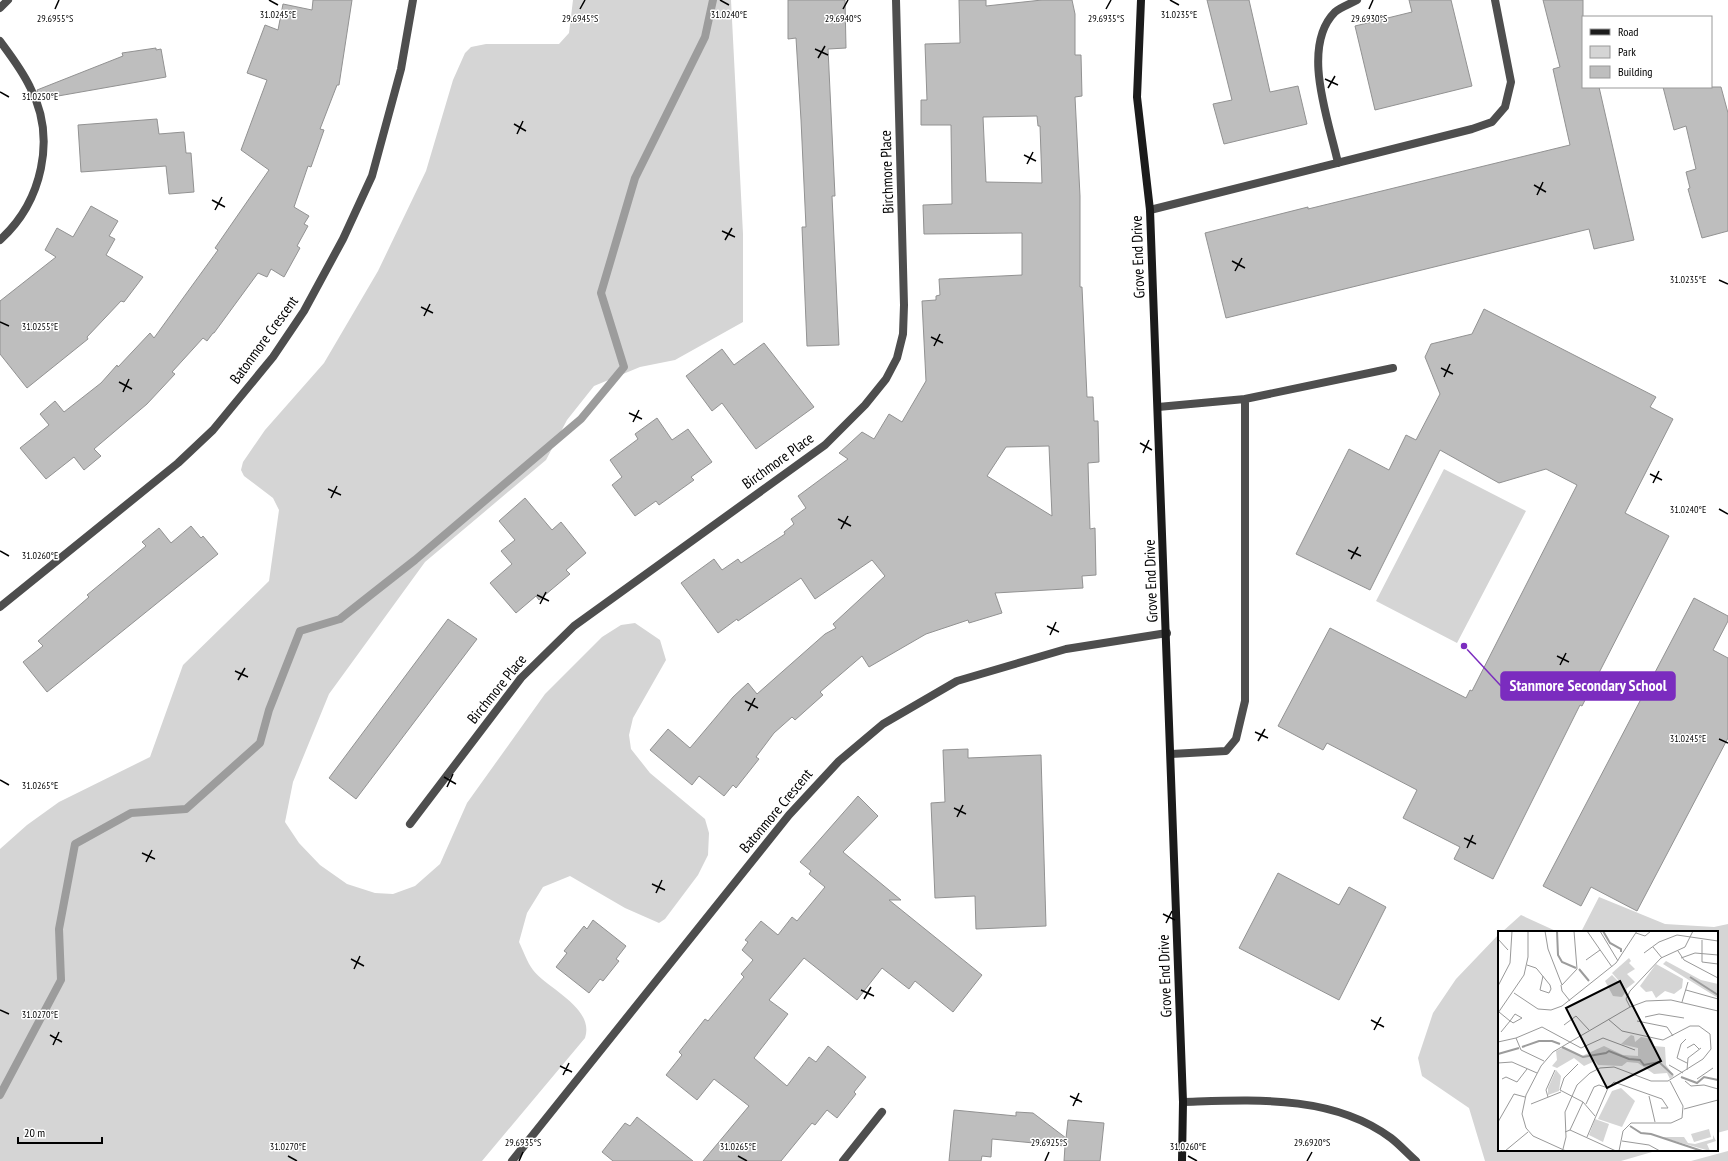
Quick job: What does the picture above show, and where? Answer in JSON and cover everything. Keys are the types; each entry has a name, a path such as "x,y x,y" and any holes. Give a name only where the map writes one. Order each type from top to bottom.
{"street":[{"path":"0,8 8,0"},
{"name":"Batonmore Crescent","path":"0,607 178,463 213,430 273,356 291,330 323,278 372,176 401,69 413,0"},
{"name":"Birchmore Place","path":"410,824 521,678 574,626 825,445 865,405 886,378 897,358 903,334 904,305 896,0"},
{"name":"Grove End Drive","path":"1141,0 1137,97 1150,210 1167,633 1183,1102 1182,1161"},
{"path":"1338,163 1318,74 1319,47 1324,28 1336,12 1357,0"},
{"path":"1150,210 1472,129 1492,122 1506,107 1511,82 1495,0"},
{"path":"0,41 31,88 39,110 43,134 42,169 35,193 23,215 0,240"},
{"path":"1158,407 1245,399 1393,368"},
{"path":"1171,754 1226,751 1236,739 1245,701 1245,399"},
{"name":"Batonmore Crescent","path":"512,1161 789,815 839,761 883,724 945,688 971,677 1066,649 1167,633"},
{"path":"1183,1102 1257,1100 1320,1107 1354,1118 1390,1138 1416,1161"},
{"path":"843,1161 882,1112"}],"green space":[{"path":"573,0 731,0 743,234 743,322 675,360 640,367 594,386 567,420 546,460 425,562 329,694 293,782 285,822 299,843 320,865 347,884 375,893 393,894 415,886 440,864 467,803 545,694 602,637 621,625 635,623 660,640 666,660 633,718 629,735 631,749 650,773 705,819 709,833 708,855 698,875 665,919 659,923 625,908 570,876 543,887 527,913 519,942 533,970 577,1008 583,1017 586,1027 585,1038 482,1161 0,1161 0,849 27,825 59,802 150,757 183,665 269,581 279,510 273,498 244,476 241,470 243,462 265,430 324,363 378,271 426,171 453,80 465,53 471,47 486,44 559,44 569,33"},
{"path":"1444,469 1526,511 1457,643 1376,601"},
{"path":"1599,897 1665,924 1714,927 1728,924 1728,1130 1718,1133 1718,931 1582,931"},
{"path":"1521,915 1556,931 1503,931"},
{"path":"1498,935 1498,1151 1656,1151 1621,1161 1485,1161 1469,1108 1422,1076 1418,1058 1433,1013 1456,979"},
{"path":"1728,1151 1728,1161 1691,1161"}],"building":[{"path":"313,0 352,0 339,85 337,85 320,129 324,130 311,167 308,166 294,207 309,216 304,224 308,226 297,246 300,248 284,277 271,269 267,277 258,273 207,341 203,338 172,372 175,374 147,404 94,449 101,456 84,470 74,457 46,479 20,448 49,425 40,414 55,401 64,412 101,383 150,333 154,338 218,250 215,248 269,170 241,150 267,80 247,73 265,25 278,30 283,4 312,10"},
{"path":"788,0 845,0 846,48 828,49 835,196 832,196 839,345 807,346 802,227 806,227 801,120 796,38 788,39"},
{"path":"959,0 986,0 986,6 1042,0 1072,0 1075,14 1075,55 1081,55 1082,96 1075,97 1080,196 1080,287 1082,287 1087,397 1093,397 1094,421 1098,421 1099,462 1088,463 1090,529 1095,528 1096,575 1082,576 1083,588 995,593 1002,613 969,623 968,620 926,634 869,667 862,656 820,692 823,695 795,720 792,717 774,733 756,757 759,759 736,788 733,785 724,796 699,776 692,785 650,750 668,729 690,748 733,697 748,683 757,694 825,634 836,628 833,624 885,576 872,560 815,599 801,578 718,633 681,583 714,559 722,570 738,559 741,563 785,534 784,532 794,524 791,519 806,508 798,496 848,459 839,453 862,432 874,439 889,414 902,422 926,381 922,301 936,300 936,296 940,295 939,279 1022,275 1022,233 924,234 923,205 952,204 951,125 921,125 921,100 927,100 925,44 960,43","holes":["1037,116 1038,126 1040,126 1042,183 986,182 983,117","1049,446 1052,516 987,476 1006,447"]},
{"path":"1207,0 1249,0 1270,92 1298,86 1307,124 1224,144 1213,104 1232,100"},
{"path":"1409,0 1451,0 1472,86 1375,110 1355,26 1412,12"},
{"path":"1543,0 1583,0 1582,88 1599,88 1634,240 1594,249 1589,229 1226,318 1205,233 1570,145 1553,69 1560,67"},
{"path":"156,48 156,50 161,49 166,77 41,99 37,90 123,56 122,53"},
{"path":"1721,87 1728,113 1728,231 1702,238 1688,189 1690,188 1686,172 1696,169 1686,126 1674,130 1663,88"},
{"path":"157,119 159,134 184,132 186,153 191,153 194,192 169,194 166,166 81,172 78,125"},
{"path":"91,206 118,221 109,236 115,239 106,255 143,277 124,302 121,301 87,337 88,339 27,388 0,354 0,301 56,257 45,250 57,228 73,237"},
{"path":"1484,309 1656,397 1650,407 1673,419 1625,513 1669,536 1582,706 1580,705 1493,879 1454,859 1460,847 1403,818 1417,790 1327,743 1323,750 1278,726 1330,628 1466,698 1470,690 1472,691 1577,485 1546,469 1499,483 1440,450 1370,590 1296,554 1349,449 1389,470 1406,435 1416,440 1440,394 1425,357 1431,344 1472,334"},
{"path":"764,343 814,407 756,449 722,403 712,411 686,376 722,349 734,365"},
{"path":"657,418 672,440 688,429 712,462 691,477 694,480 659,505 656,501 635,516 612,485 622,477 610,460 638,439 635,434"},
{"path":"525,498 552,530 561,522 586,553 566,570 570,574 539,600 536,596 516,613 490,583 512,564 501,551 515,540 499,521"},
{"path":"191,526 201,538 203,536 218,554 47,692 23,662 43,646 38,641 89,597 87,595 146,546 142,542 159,528 171,543"},
{"path":"1694,598 1728,616 1728,621 1713,650 1728,658 1728,738 1637,911 1591,887 1581,906 1543,886"},
{"path":"448,619 477,639 356,799 329,778"},
{"path":"968,749 968,758 1041,755 1046,926 976,929 975,896 935,898 931,803 945,802 943,750"},
{"path":"858,796 878,816 843,852 901,900 889,900 982,975 953,1012 915,981 909,989 882,968 857,1000 804,958 769,1000 788,1014 754,1058 787,1086 809,1057 816,1062 828,1046 866,1077 854,1092 856,1094 837,1118 827,1110 815,1125 812,1123 781,1161 703,1161 749,1106 714,1079 697,1100 666,1075 682,1055 679,1052 705,1019 708,1021 744,977 741,974 753,960 742,950 748,942 745,940 761,921 778,935 792,917 797,921 825,887 809,874 811,871 800,862"},
{"path":"1278,873 1339,905 1349,887 1386,907 1339,1000 1239,948"},
{"path":"593,920 626,946 616,959 619,961 603,981 600,979 589,993 556,967 567,953 564,951 584,926 587,929"},
{"path":"954,1110 1016,1116 1016,1112 1033,1113 1066,1138 1068,1120 1104,1123 1100,1161 1064,1161 1065,1146 992,1139 991,1157 982,1156 981,1161 949,1161"},
{"path":"637,1117 693,1161 613,1161 602,1152 625,1123 630,1126"}],"waterway":[{"path":"0,1095 61,980 59,929 75,844 131,813 186,809 260,743 269,710 300,631 340,619 415,560 581,419 624,367 601,293 635,178 705,37 713,0"}],"place":[{"name":"Stanmore Secondary School","path":"1464,646"}]}
